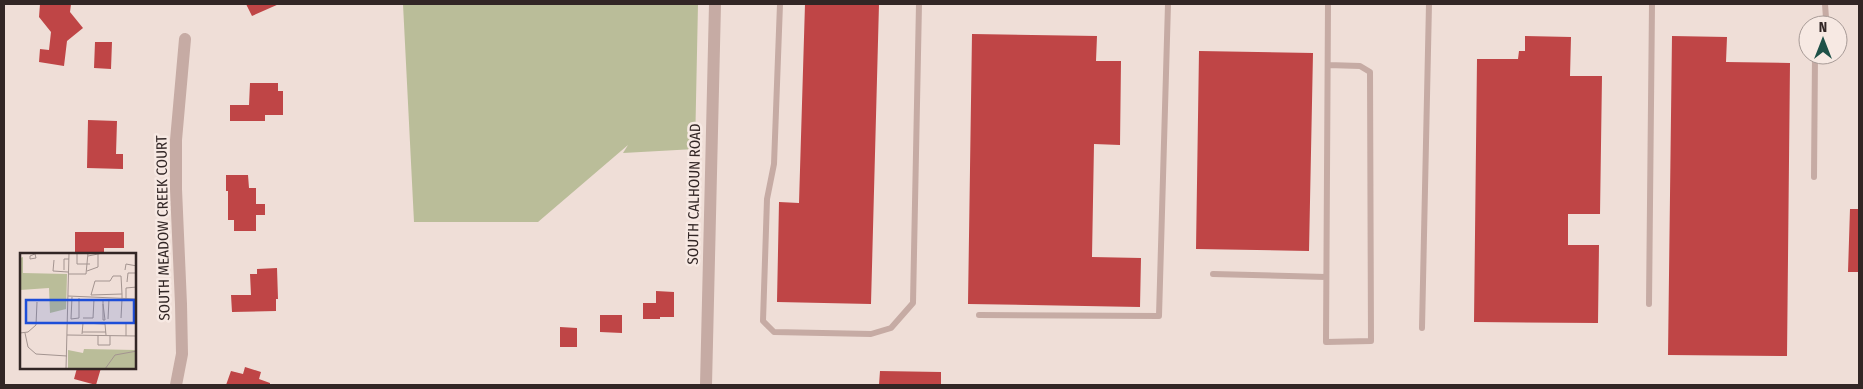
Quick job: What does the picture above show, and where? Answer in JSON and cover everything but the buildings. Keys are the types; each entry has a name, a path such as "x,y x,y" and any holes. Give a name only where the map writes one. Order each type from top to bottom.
{"street":[{"name":"SOUTH CALHOUN ROAD","path":"706,385 715,4"},
{"name":"SOUTH MEADOW CREEK COURT","path":"176,385 182,354 176,140 185,39"}],"lane":[{"path":"780,4 774,164 766,199 763,321 774,332 871,334 891,328 913,303 919,4"},
{"path":"979,315 1159,316 1168,4"},
{"path":"1328,4 1326,342 1371,341 1370,72 1360,66 1328,65"},
{"path":"1422,328 1428,4"},
{"path":"1649,304 1652,4"},
{"path":"1814,177 1815,65"},
{"path":"1213,274 1326,277"}],"green space":[{"path":"403,4 698,4 695,149 623,153 628,145 538,222 414,222"}]}
